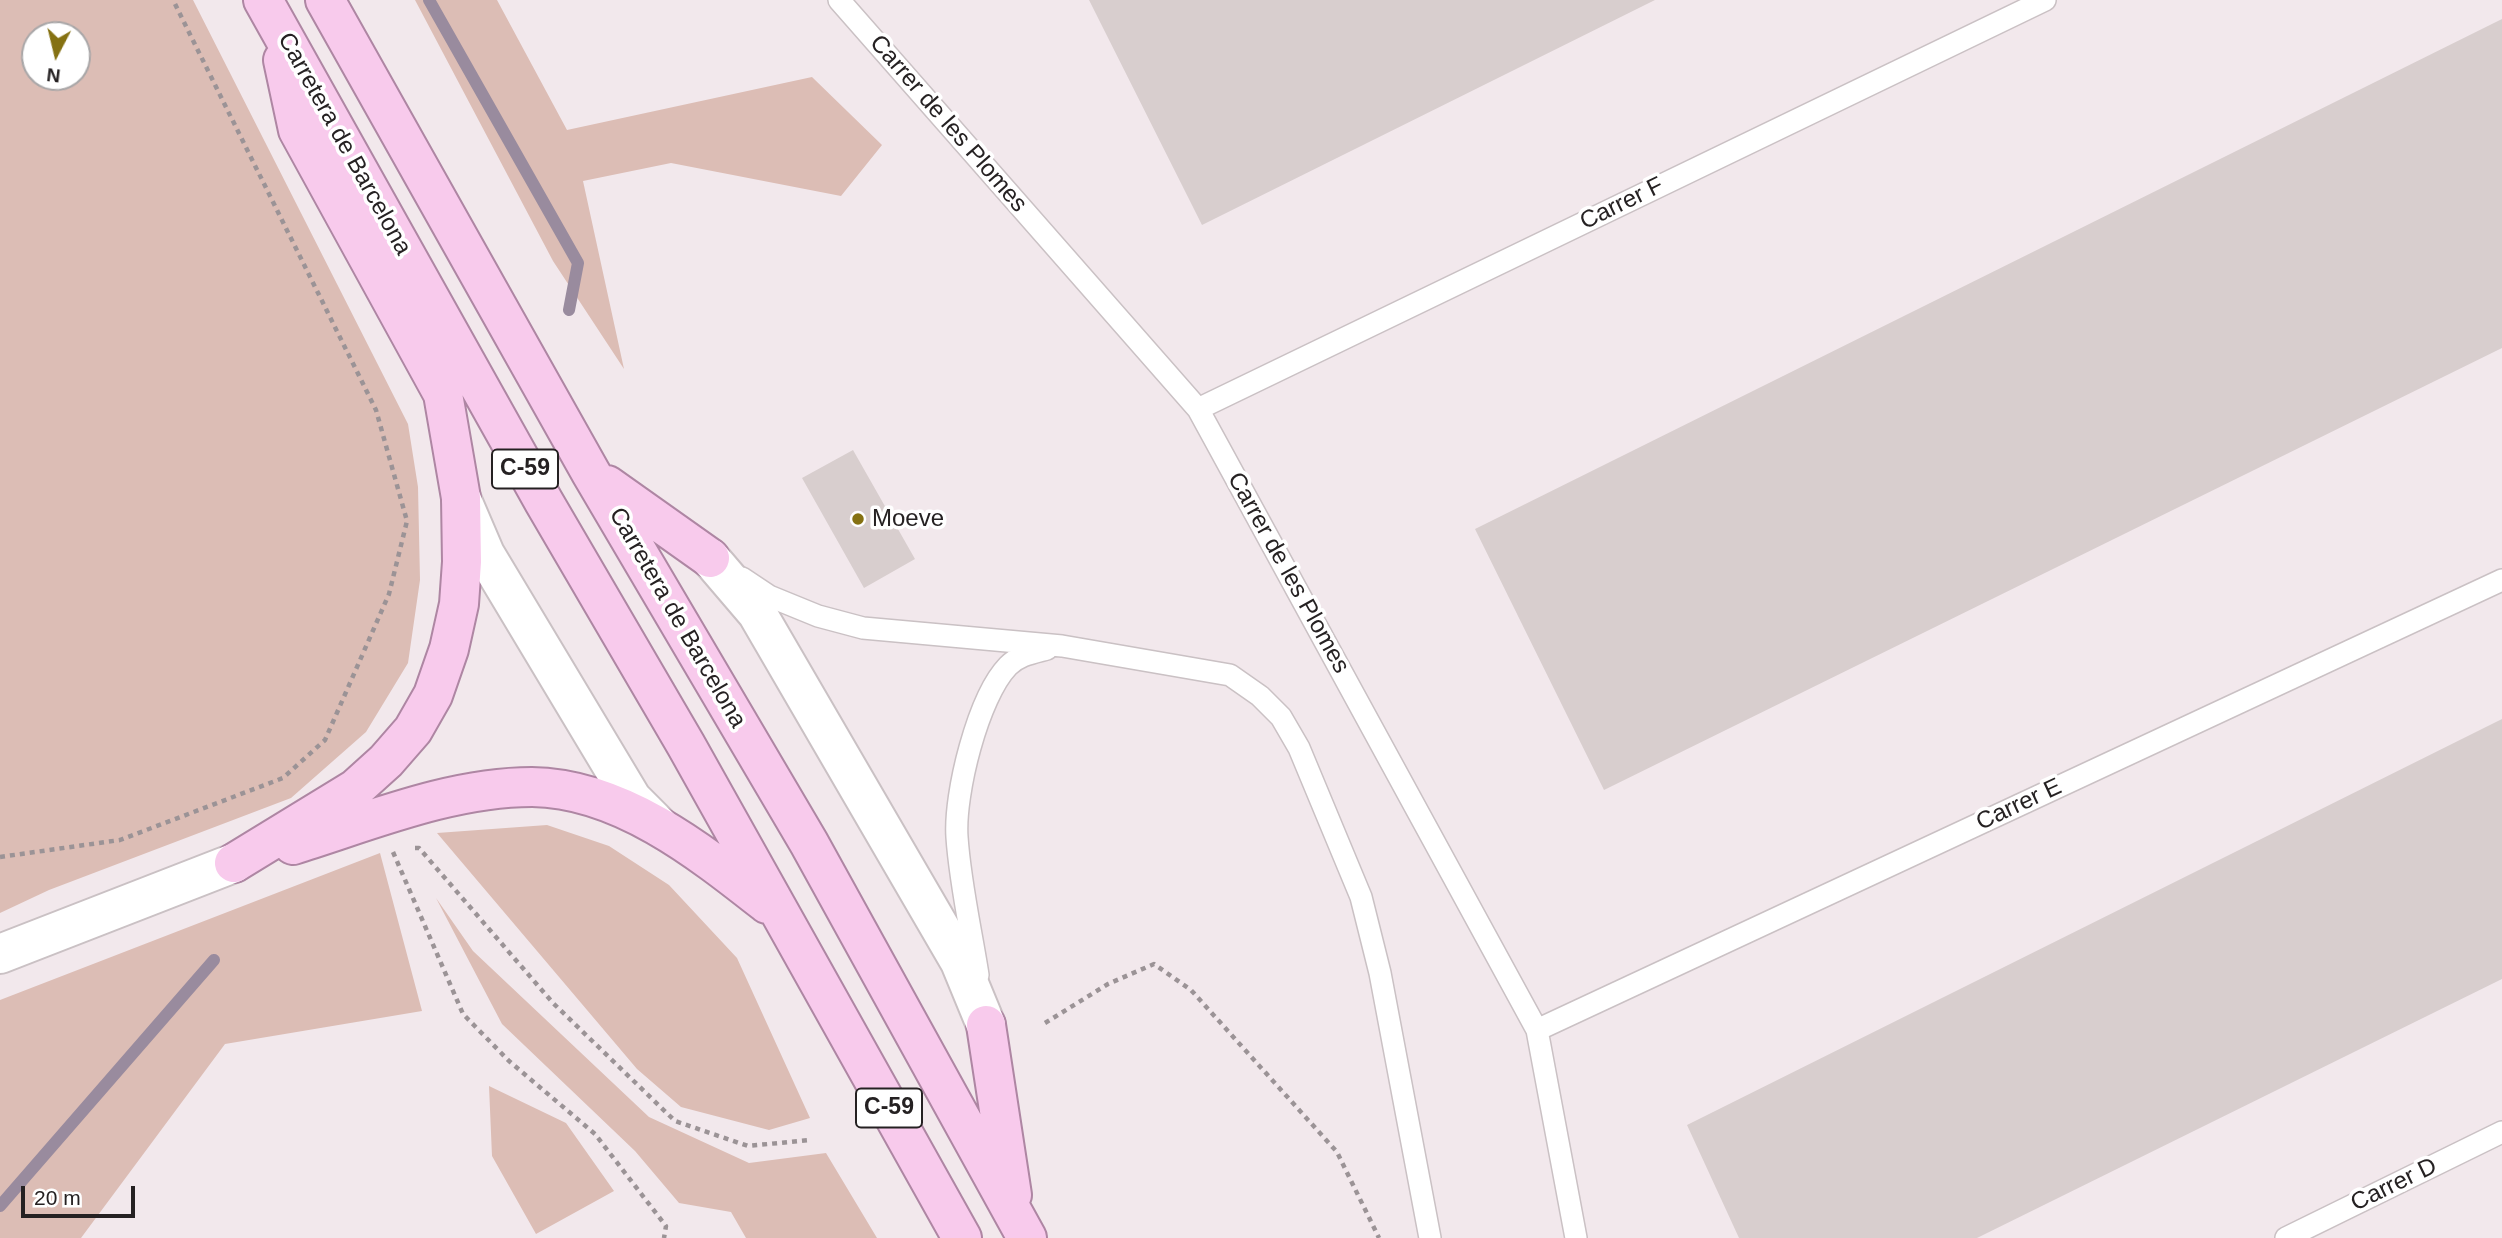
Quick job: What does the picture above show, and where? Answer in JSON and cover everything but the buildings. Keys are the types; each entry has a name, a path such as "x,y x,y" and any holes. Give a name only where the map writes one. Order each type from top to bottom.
{"highway":[{"name":"Carretera de Barcelona","path":"325,0 591,473 808,843 1021,1228"},
{"name":"Carretera de Barcelona","path":"269,10 544,502 782,915 962,1238"},
{"path":"234,863 355,789 386,761 413,730 433,695 459,604 461,498 443,394 298,130 269,10"},
{"path":"591,473 710,558"},
{"path":"234,863 433,802 497,790 533,787 578,794 624,810 662,828 721,868 782,915"},
{"path":"986,1025 1021,1228"}],"street":[{"path":"461,498 485,554 632,799 662,828"},
{"path":"710,558 757,613 960,962 986,1025"},
{"path":"0,954 234,863"}],"lane":[{"name":"Carrer de les Plomes","path":"839,0 1198,409 1537,1030 1576,1238"},
{"name":"Carrer F","path":"1198,409 2045,0"},
{"path":"710,558 769,596 818,616 863,628 1062,646 1230,675 1260,696 1282,717 1299,748 1361,897 1380,973 1430,1238"},
{"name":"Carrer E","path":"1537,1030 2502,580"},
{"path":"986,1025 957,837 961,779 987,703 1007,667 1025,654 1062,646"},
{"name":"Carrer D","path":"2286,1238 2502,1132"}],"path":[{"path":"0,857 120,840 284,778 325,740 389,593 407,521 376,410 173,0"},
{"path":"400,846 390,844 463,1014 509,1061 595,1134 666,1226 664,1238"},
{"path":"409,847 419,848 553,1003 675,1121 748,1146 809,1140"},
{"path":"1045,1023 1108,984 1154,964 1191,990 1337,1152 1379,1238"}],"shaded area":[{"path":"0,0 193,0 408,424 418,487 420,580 408,663 366,732 291,798 49,890 0,913"},
{"path":"415,0 497,0 567,130 812,77 882,145 841,196 671,163 583,181 624,369 553,261"},
{"path":"547,825 609,846 669,885 737,958 810,1118 769,1130 681,1107 637,1069 437,833"},
{"path":"380,853 422,1011 225,1044 81,1238 0,1238 0,1000"},
{"path":"436,898 473,951 649,1117 749,1163 826,1153 877,1238 746,1238 731,1212 679,1203 635,1151 502,1024"},
{"path":"489,1086 566,1123 614,1191 536,1234 492,1156"}],"waterway":[{"path":"429,0 578,263 569,310"},
{"path":"0,1206 214,960"}],"place":[{"name":"Moeve","path":"858,519"}]}
